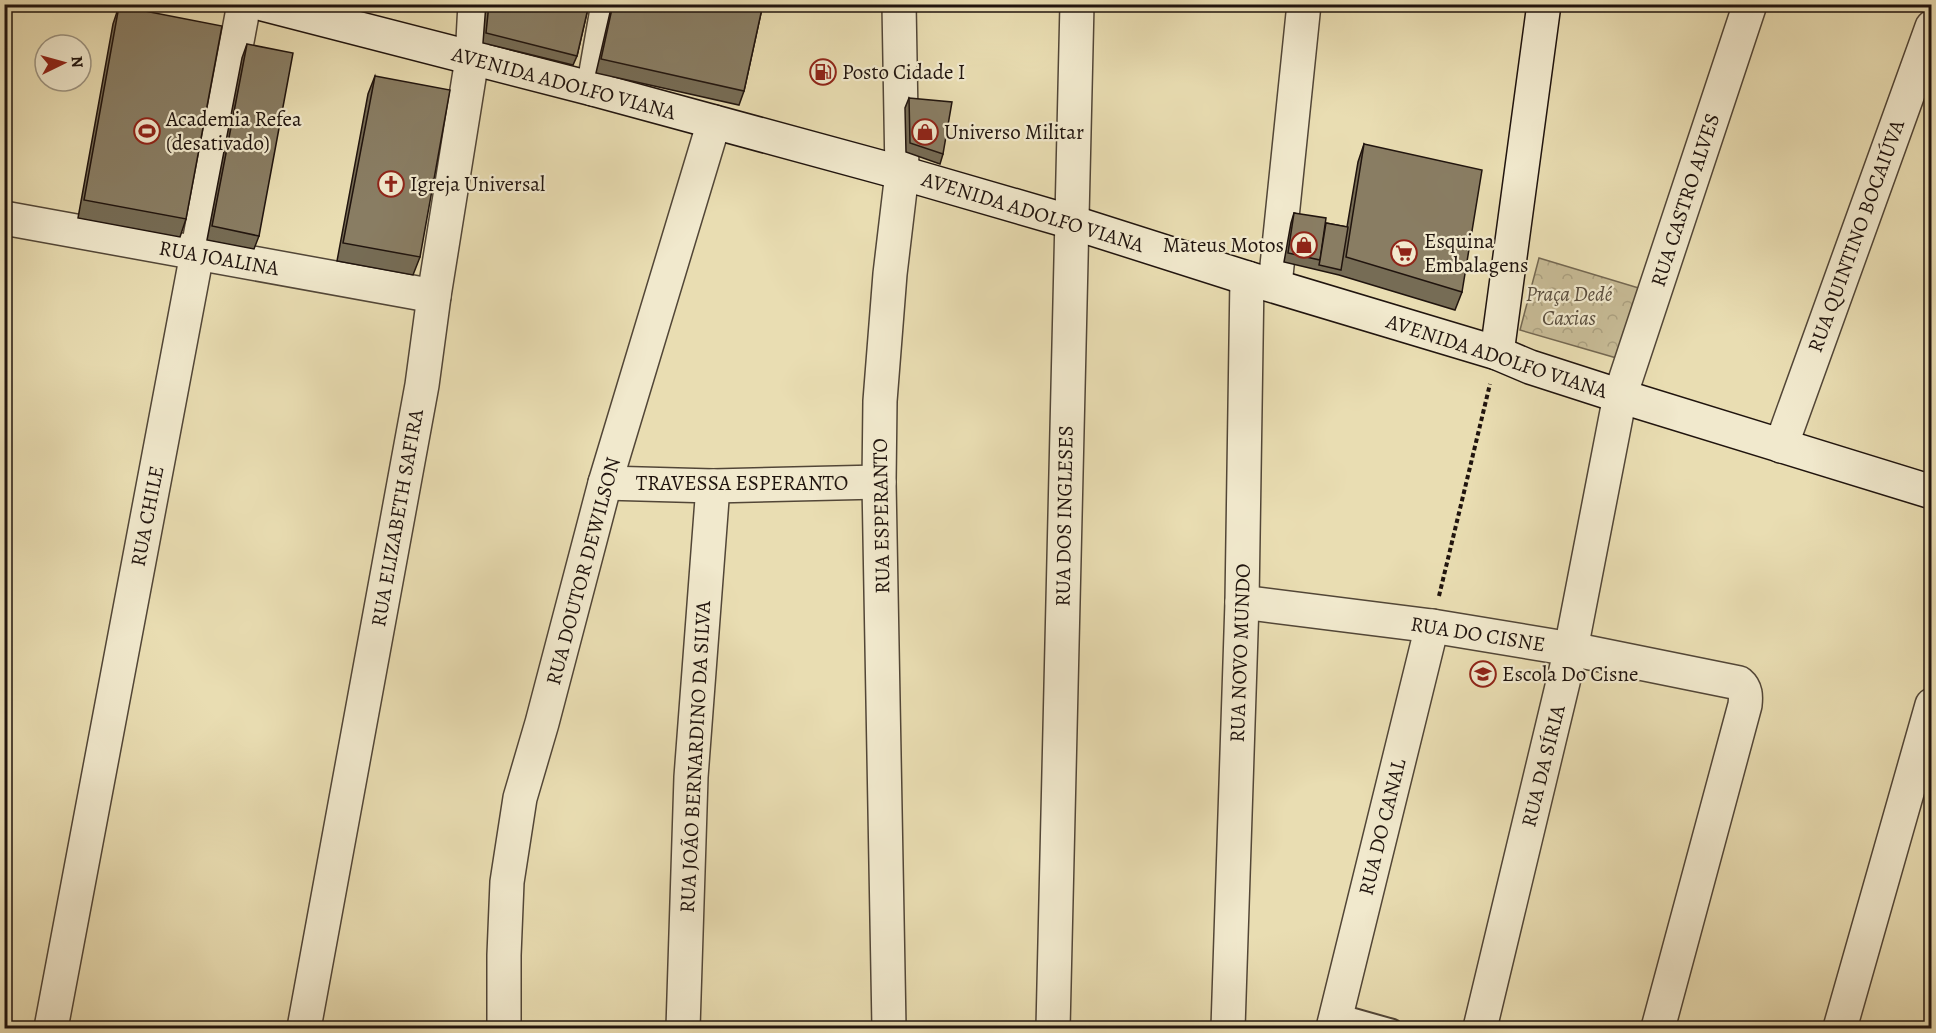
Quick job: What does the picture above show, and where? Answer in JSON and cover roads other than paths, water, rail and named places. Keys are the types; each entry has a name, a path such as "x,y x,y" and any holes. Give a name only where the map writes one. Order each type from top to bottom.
{"street":[{"name":"RUA CHILE","path":"51,1029 244,4"},
{"name":"AVENIDA ADOLFO VIANA","path":"263,4 592,89 902,173 1071,222 1497,353 1530,367 1620,396 1932,492"},
{"name":"RUA ELIZABETH SAFIRA","path":"304,1029 422,386 472,59 475,4"},
{"path":"592,89 608,4"},
{"name":"RUA ESPERANTO","path":"890,1029 879,482 880,401 888,297 902,173 899,4"},
{"name":"RUA DOS INGLESES","path":"1053,1029 1077,4"},
{"name":"RUA NOVO MUNDO","path":"1228,1029 1242,602 1261,282 1304,4"},
{"path":"1497,353 1544,4"},
{"name":"RUA CASTRO ALVES","path":"1620,396 1750,4"},
{"name":"RUA QUINTINO BOCAIÚVA","path":"1781,446 1932,27"},
{"name":"RUA DOUTOR DEWILSON","path":"504,1029 507,882 520,798 605,483 714,123"},
{"name":"RUA JOALINA","path":"4,218 434,296"},
{"name":"RUA DA SÍRIA","path":"1480,1029 1571,649 1620,396"},
{"name":"TRAVESSA ESPERANTO","path":"605,483 713,486 879,482"},
{"name":"RUA JOÃO BERNARDINO DA SILVA","path":"683,1029 690,777 713,486"},
{"name":"RUA DO CISNE","path":"1242,602 1432,626 1571,649 1738,683 1745,691 1745,705 1658,1029"},
{"name":"RUA DO CANAL","path":"1334,1020 1432,626"},
{"path":"1840,1029 1932,705"}],"lane":[{"path":"1334,1020 1393,1029"}],"place":[{"name":"Posto Cidade I","path":"823,72"},
{"name":"Academia Refea (desativado)","path":"147,131"},
{"name":"Universo Militar","path":"925,132"},
{"name":"Igreja Universal","path":"391,184"},
{"name":"Mateus Motos","path":"1304,245"},
{"name":"Esquina Embalagens","path":"1404,253"},
{"name":"Escola Do Cisne","path":"1483,674"}],"park label":[{"name":"Praça Dedé Caxias","path":"1569,306"}]}
